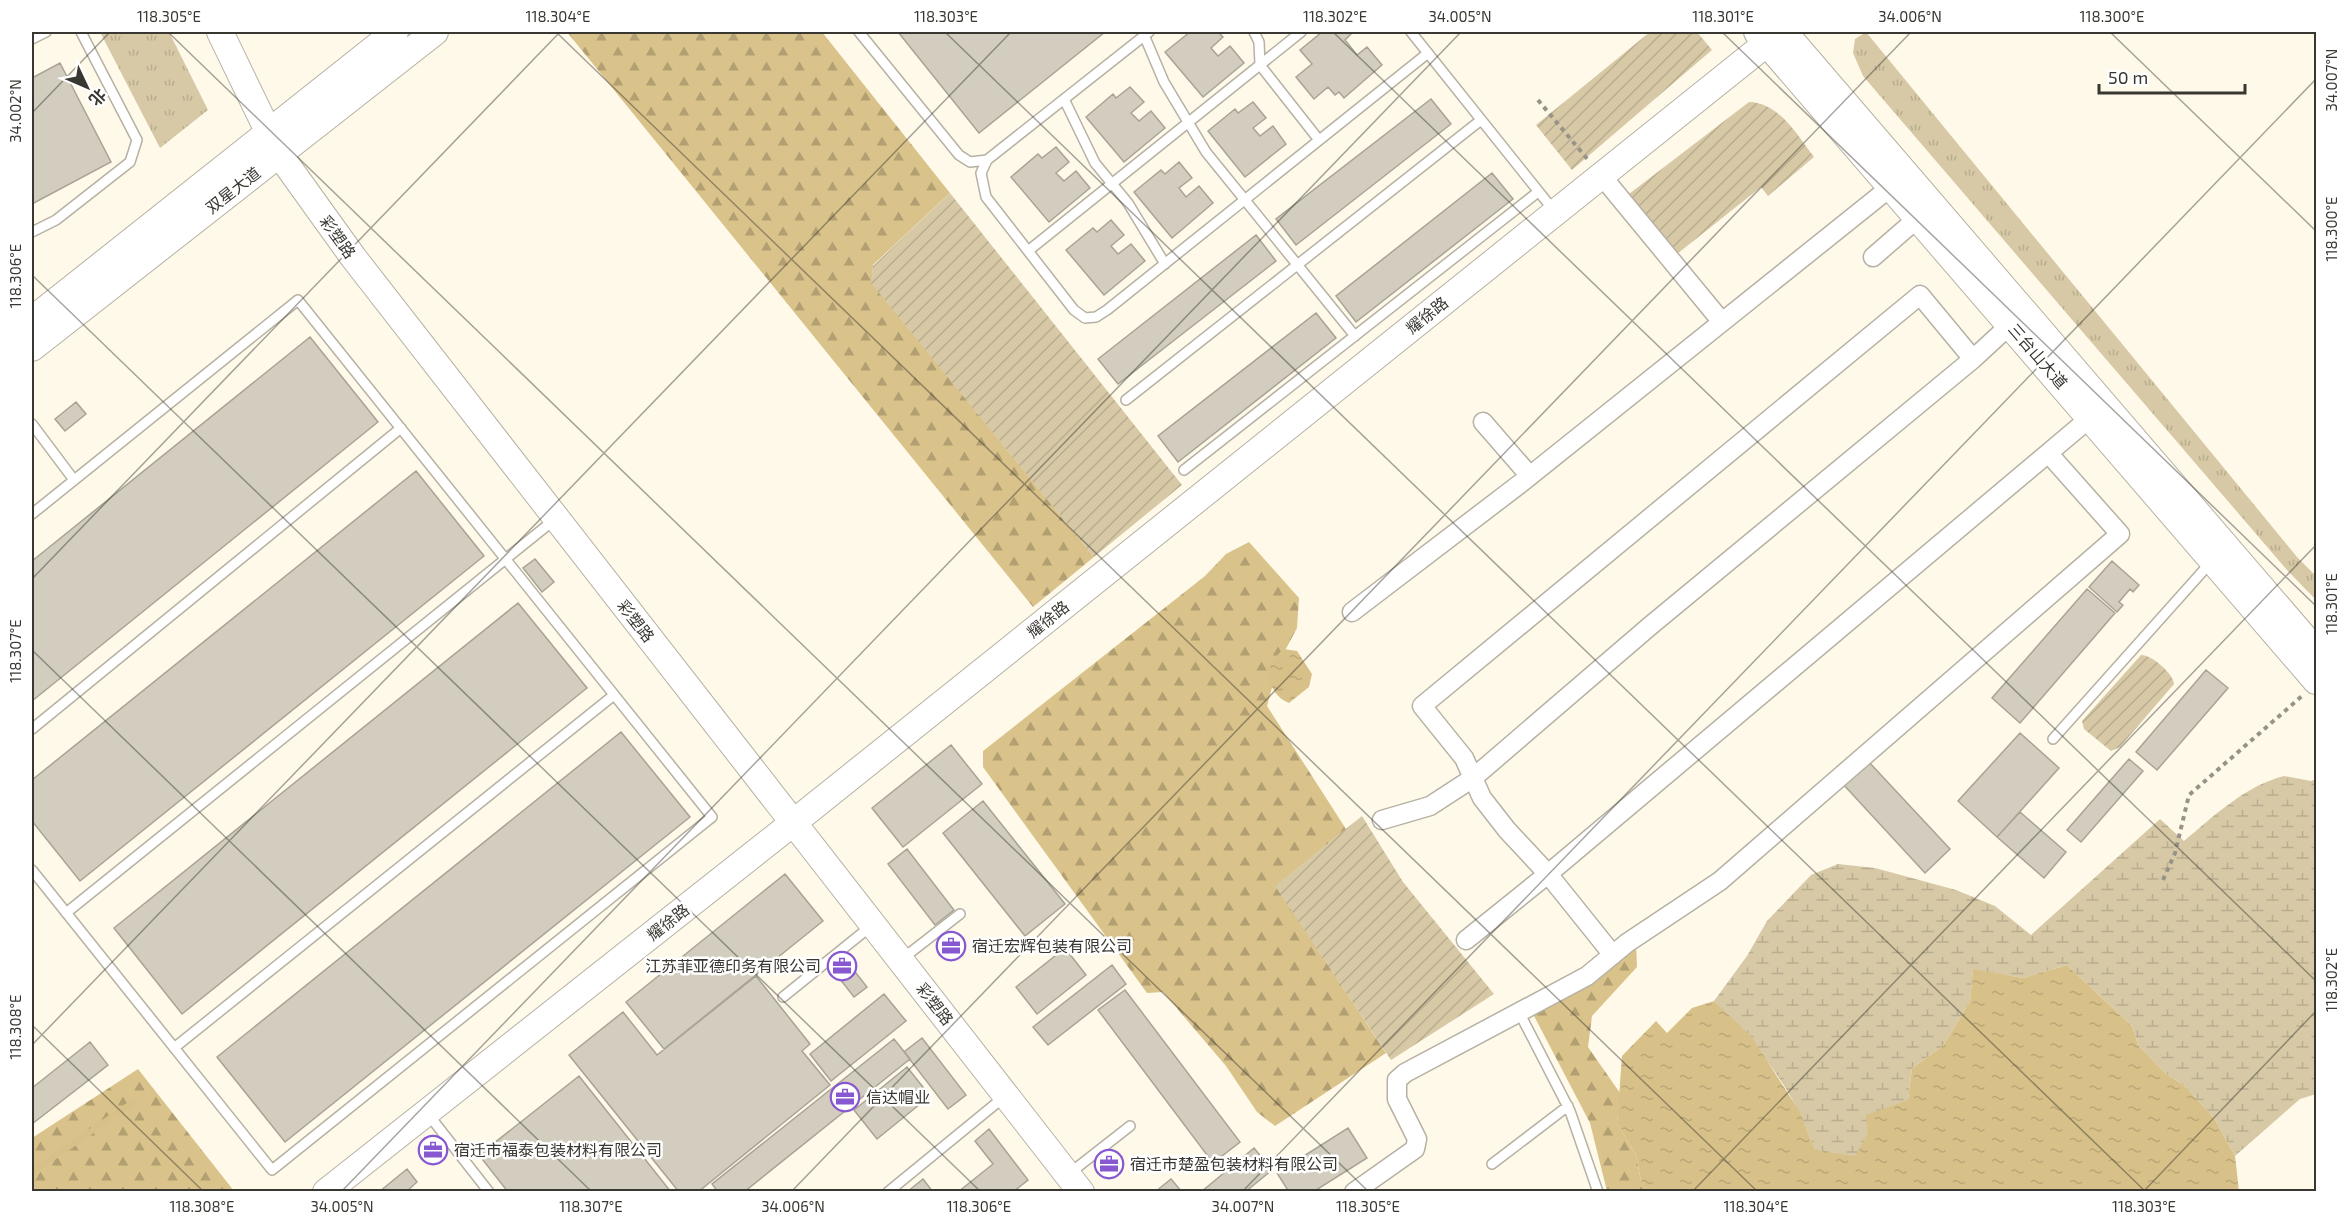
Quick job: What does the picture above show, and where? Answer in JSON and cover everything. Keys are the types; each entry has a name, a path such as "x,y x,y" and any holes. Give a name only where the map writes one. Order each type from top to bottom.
{"street":[{"name":"彩塑路","path":"220,32 279,154 352,257 1075,1183"},
{"name":"双星大道","path":"32,320 267,131 396,32"},
{"name":"双星大道","path":"32,348 435,32"},
{"name":"耀徐路","path":"326,1191 794,823 1601,175 1779,38"},
{"name":"三台山大道","path":"1779,38 1892,186 2213,560 2312,686"},
{"name":"三台山大道","path":"1779,38 2316,651"},
{"path":"1601,175 1722,322"},
{"path":"1352,612 1530,476 1892,186"},
{"path":"1873,257 1919,217"},
{"path":"1613,955 1548,874 1507,830 1482,798 1464,758 1422,706 1920,295 1973,359"},
{"path":"1382,820 1430,806 1473,778 1650,626 1973,359 2011,324"},
{"path":"1466,940 1548,874 2091,417"},
{"path":"1483,422 1530,476"},
{"path":"1354,1191 1415,1149 1418,1139 1397,1099 1397,1080 1587,976 1613,955 1720,881 2065,585 2120,534 2049,454"}],"lane":[{"path":"32,39 46,32"},
{"path":"32,232 56,220 130,162 135,150 137,140 81,32"},
{"path":"859,32 959,155 970,162 987,160"},
{"path":"1254,32 1259,42 1260,65 1319,140"},
{"path":"1028,251 1301,32"},
{"path":"1411,32 1555,212"},
{"path":"1355,336 1245,200 1187,124 1164,82 1146,33 987,160 981,173 986,197 1074,310 1085,318 1096,317 1165,264 1245,200 1319,140 1428,53"},
{"path":"1064,99 1084,144 1138,219 1165,264"},
{"path":"1126,400 1481,120"},
{"path":"1184,470 1538,192"},
{"path":"32,514 298,300 712,816 272,1170 32,870"},
{"path":"32,424 75,480"},
{"path":"32,729 401,428"},
{"path":"66,913 556,519"},
{"path":"2053,739 2213,560"},
{"path":"174,1048 614,695"},
{"path":"900,960 960,914"},
{"path":"783,997 873,924"},
{"path":"1519,1012 1568,1106 1598,1191"},
{"path":"888,1191 1006,1095"},
{"path":"1492,1164 1568,1106"},
{"path":"427,1112 489,1191"},
{"path":"1075,1183 1130,1126"}],"path":[{"path":"1538,100 1601,175"},
{"path":"2163,880 2175,853 2189,795 2312,686"}],"green space":[{"path":"100,32 169,32 208,110 160,148"},
{"path":"567,32 822,32 950,193 873,265 872,283 1094,557 1033,607"},
{"path":"1650,32 1697,32 1712,50 1572,170 1536,125"},
{"path":"1866,32 2297,557 2316,576 2316,600 2287,570 1863,76 1853,53 1855,39"},
{"path":"1749,102 1770,108 1779,114 1814,157 1768,196 1761,187 1677,254 1629,194"},
{"path":"950,193 1182,485 1094,557 871,283 873,266"},
{"path":"1249,542 1299,598 1297,628 1279,662 1267,706 1346,829 1276,886 1386,1053 1275,1126 1257,1112 1226,1066 1163,992 1147,993 983,767 983,751 1205,576 1226,554"},
{"path":"2141,655 2161,665 2174,684 2120,747 2111,751 2084,729 2082,721"},
{"path":"2284,776 2311,781 2316,779 2316,1094 2300,1099 2235,1156 2214,1118 2184,1085 2166,1074 2138,1045 2132,1026 2067,965 2023,978 1973,970 1970,1001 1943,1046 1912,1068 1908,1100 1918,1174 1815,1151 1797,1108 1774,1070 1746,1035 1714,1001 1747,956 1767,921 1811,875 1838,864 1875,868 1956,890 1995,906 2031,935 2160,819 2184,841 2243,794"},
{"path":"1362,816 1403,882 1494,994 1391,1060 1275,886"},
{"path":"1636,944 1637,967 1592,1016 1588,1047 1620,1093 1617,1123 1636,1155 1641,1181 1650,1191 1607,1191 1590,1123 1533,1014"},
{"path":"138,1069 234,1191 32,1191 32,1138"}],"water":[{"path":"1283,649 1297,651 1312,674 1309,687 1289,703 1273,689 1266,668"},
{"path":"2067,965 2132,1026 2138,1045 2166,1074 2184,1085 2214,1118 2235,1156 2239,1191 1650,1192 1641,1181 1636,1155 1617,1123 1622,1056 1656,1021 1667,1033 1692,1008 1714,1001 1751,1036 1800,1112 1815,1150 1855,1156 1868,1134 1866,1115 1908,1100 1912,1068 1943,1046 1970,1001 1973,969 2023,978"}],"building":[{"path":"898,32 1105,32 979,133"},
{"path":"1190,32 1218,32 1223,37 1211,48 1218,56 1230,46 1244,63 1203,97 1165,52"},
{"path":"1322,32 1353,32 1345,40 1357,55 1367,47 1382,65 1344,98 1339,92 1335,95 1328,87 1314,99 1296,77 1312,64 1300,50"},
{"path":"60,63 111,162 32,204 32,78"},
{"path":"1130,87 1144,102 1131,113 1139,121 1151,111 1165,128 1124,162 1086,117 1113,94 1116,98"},
{"path":"1431,99 1451,124 1296,245 1276,219"},
{"path":"1253,102 1266,118 1253,128 1260,136 1273,126 1286,144 1245,177 1208,131 1235,109 1238,113"},
{"path":"1056,147 1069,162 1056,173 1064,181 1076,171 1090,188 1049,222 1011,177 1038,154 1042,158"},
{"path":"1179,162 1192,178 1179,188 1186,197 1199,186 1213,203 1172,238 1134,192 1161,170 1165,174"},
{"path":"1492,173 1513,199 1356,322 1336,296"},
{"path":"1111,220 1124,235 1111,246 1118,254 1131,244 1145,261 1104,295 1066,250 1093,228 1097,232"},
{"path":"1256,235 1276,261 1118,384 1098,359"},
{"path":"1316,313 1336,338 1178,462 1158,436"},
{"path":"310,337 378,422 32,701 32,561"},
{"path":"76,402 86,414 65,431 55,419"},
{"path":"416,471 484,556 80,881 32,821 32,780"},
{"path":"535,559 554,582 542,592 523,568"},
{"path":"2112,561 2139,585 2133,592 2130,589 2119,602 2123,605 2117,612 2089,587"},
{"path":"2087,589 2115,613 2020,723 1992,698"},
{"path":"518,603 587,688 182,1014 114,928"},
{"path":"2206,670 2228,688 2157,770 2136,752"},
{"path":"621,732 690,817 285,1142 217,1057"},
{"path":"2020,733 2059,768 1997,837 1958,801"},
{"path":"951,745 982,784 903,847 872,808"},
{"path":"2129,759 2143,771 2081,842 2067,830"},
{"path":"1867,760 1950,849 1925,873 1842,783"},
{"path":"983,801 1065,904 1025,936 943,833"},
{"path":"2020,812 2066,852 2044,878 1997,837"},
{"path":"907,849 954,910 935,925 888,864"},
{"path":"785,874 823,921 664,1049 626,1002"},
{"path":"1065,948 1086,975 1037,1014 1016,987"},
{"path":"845,959 867,987 854,997 832,969"},
{"path":"1112,965 1126,984 1048,1045 1033,1027"},
{"path":"756,976 810,1044 802,1051 830,1085 698,1192 679,1192 569,1055 623,1012 657,1055"},
{"path":"1125,990 1240,1142 1213,1163 1098,1010"},
{"path":"884,994 906,1021 831,1081 810,1054"},
{"path":"922,1038 966,1095 948,1109 904,1052"},
{"path":"894,1039 910,1059 744,1192 718,1192 712,1184"},
{"path":"90,1042 108,1065 32,1124 32,1088"},
{"path":"907,1067 930,1096 877,1139 854,1110"},
{"path":"579,1076 671,1192 508,1192 479,1155"},
{"path":"1348,1128 1367,1158 1313,1192 1289,1192 1277,1173"},
{"path":"989,1129 1028,1180 1013,1192 958,1192 993,1164 975,1141"},
{"path":"1254,1148 1272,1170 1245,1192 1201,1192"},
{"path":"407,1169 417,1182 406,1192 379,1192"},
{"path":"923,1179 933,1192 907,1192"},
{"path":"1171,1179 1182,1192 1155,1192"}],"waterway":[{"path":"32,1172 135,1101"}],"place":[{"name":"宿迁宏辉包装有限公司","path":"951,946"},
{"name":"江苏菲亚德印务有限公司","path":"842,966"},
{"name":"信达帽业","path":"845,1097"},
{"name":"宿迁市福泰包装材料有限公司","path":"433,1150"},
{"name":"宿迁市楚盈包装材料有限公司","path":"1109,1164"}]}
